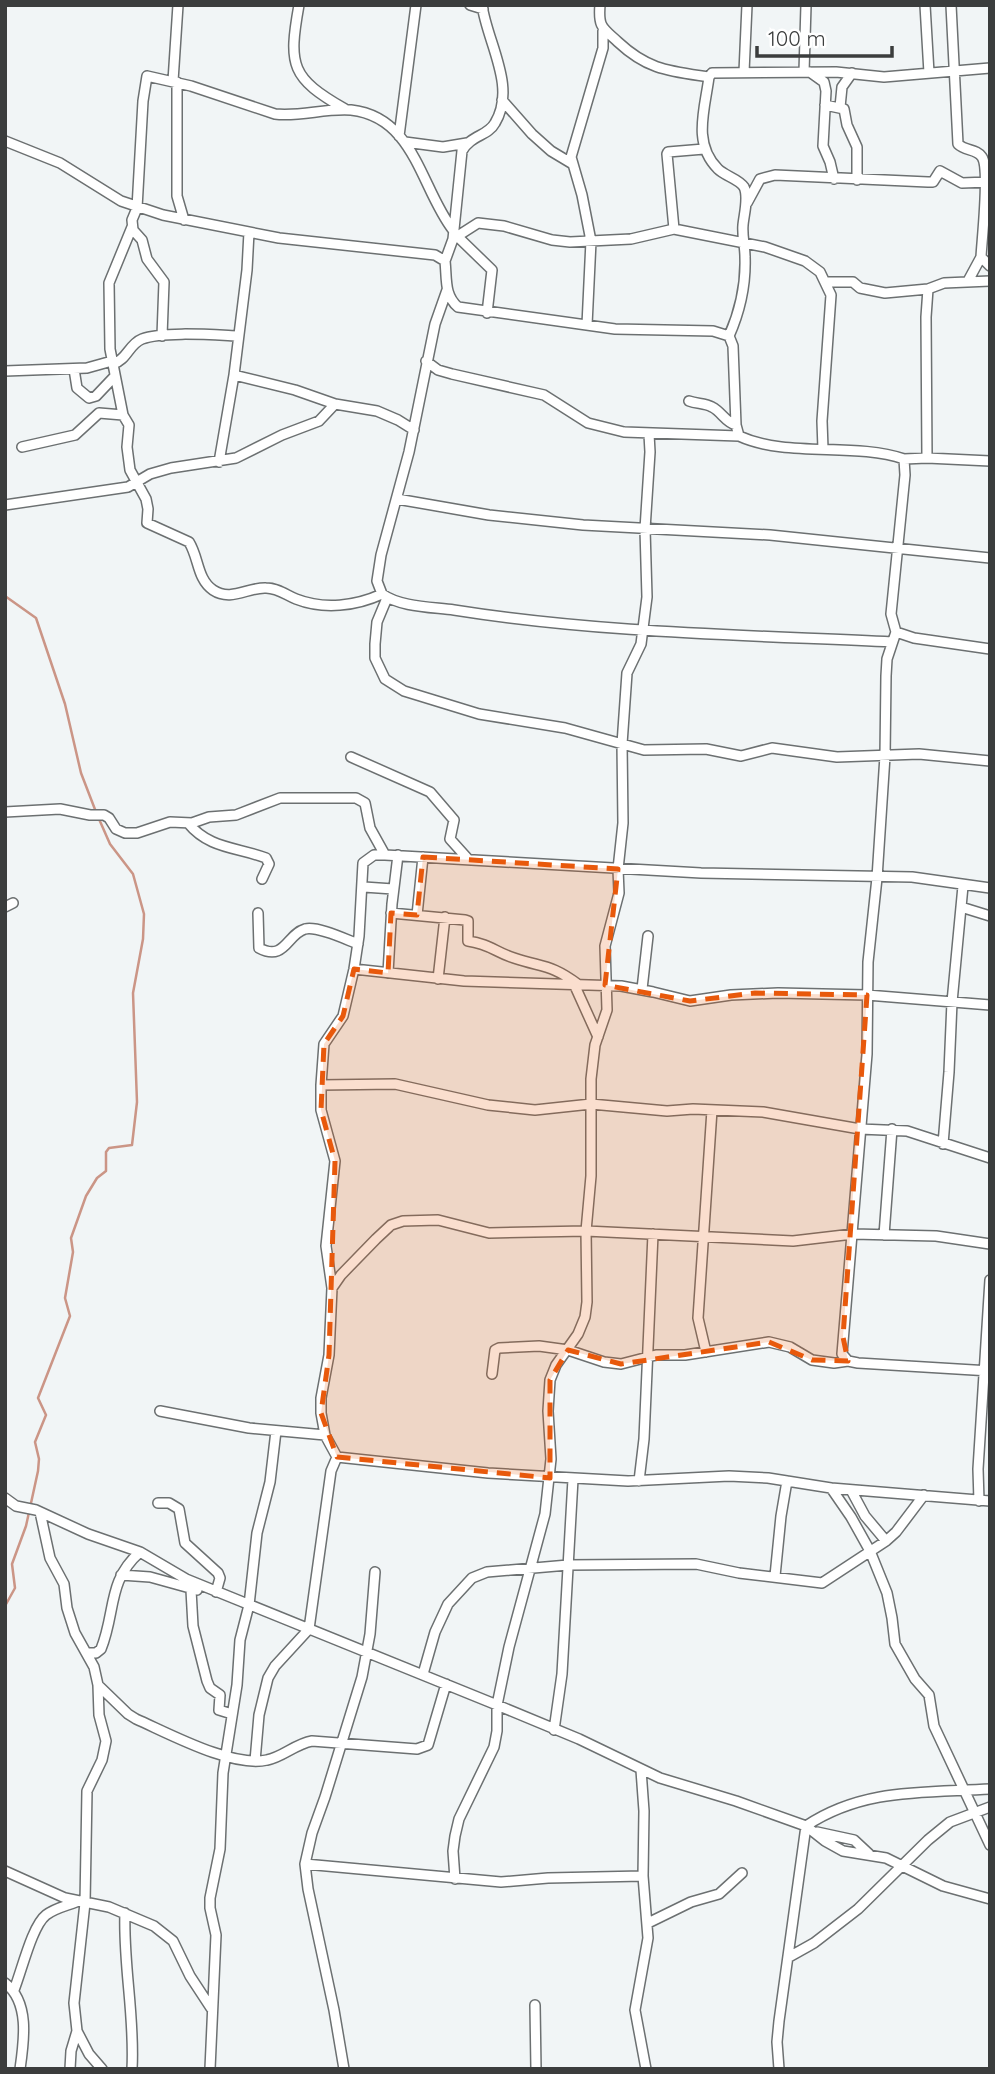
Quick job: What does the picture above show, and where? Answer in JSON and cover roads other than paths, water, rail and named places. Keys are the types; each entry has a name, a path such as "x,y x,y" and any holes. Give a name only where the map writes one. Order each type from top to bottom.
{"street":[{"path":"178,5 175,82 177,195 184,220"},
{"path":"299,5 293,45 298,73 330,100 347,110 368,115 385,124 402,139 414,156 439,209 455,235 492,270 487,313"},
{"path":"402,139 416,5"},
{"path":"402,139 443,147 467,143 491,129 496,123 502,100 501,74 482,7 470,5"},
{"path":"587,325 591,241 582,195 572,163 573,151 603,48 600,5"},
{"path":"744,72 747,5"},
{"path":"806,5 807,72"},
{"path":"925,5 929,73"},
{"path":"951,5 958,144 963,149 980,153 988,182 981,257 968,281"},
{"path":"603,31 641,61 666,69 709,76"},
{"path":"739,436 736,425 733,346 729,336 743,295 746,194 744,187 716,167 704,149 701,137 709,76 715,71 852,73 884,77 990,68"},
{"path":"807,72 824,82 844,109 846,125 858,147 857,180"},
{"path":"840,107 842,87 852,73"},
{"path":"347,110 298,115 275,114 175,82 147,76 136,208 132,227 109,283 113,363 123,415 129,425 128,461 148,505 147,523 189,542 208,585 220,594 236,595 269,587 297,600 338,606 384,596 488,616 643,630 891,642"},
{"path":"824,82 826,91 823,146 834,179"},
{"path":"502,100 532,134 551,151 572,163"},
{"path":"825,105 840,107"},
{"path":"5,141 60,163 136,208 249,233 435,254 445,261"},
{"path":"467,143 462,151 455,235 445,261 447,290 450,300 458,307 487,313 630,330 713,331 729,336"},
{"path":"674,229 667,154 704,149"},
{"path":"744,209 757,183 765,176 933,182 940,171 962,183 988,182"},
{"path":"455,235 478,223 504,226 558,241 647,237 674,229 779,250 804,261 820,272 831,295 832,312 822,421 823,449"},
{"path":"132,227 142,240 147,259 164,282 162,337"},
{"path":"219,461 234,375 249,233"},
{"path":"981,257 990,266"},
{"path":"826,282 853,282 860,288 885,293 928,289 944,282 990,281"},
{"path":"927,457 928,289"},
{"path":"447,290 435,324 414,430 381,555 377,581 384,596 377,622 375,658 385,680 394,687 479,714 547,724 644,750 706,749 741,756 772,748 819,756 885,757 919,754 990,761"},
{"path":"5,371 74,369 113,363 125,357 140,340 162,337 238,336"},
{"path":"426,361 438,370 544,395 594,425 624,432 739,436 747,440 780,445 879,454 904,459 927,457 990,461"},
{"path":"74,369 77,388 89,398 96,396 115,376"},
{"path":"234,375 295,390 335,404 377,411 414,430"},
{"path":"690,401 716,409 730,423 736,425"},
{"path":"5,505 118,489 136,483 150,474 171,468 236,458 282,435 319,421 335,404"},
{"path":"22,447 75,435 99,413 123,415"},
{"path":"455,1879 453,1851 459,1819 494,1747 497,1705 509,1647 545,1514 550,1478 550,1380 556,1365 582,1326 587,1302 586,1231 591,1175 591,1079 598,1037 607,1010 605,946 617,904 623,823 622,744 627,673 641,644 648,580 645,529 649,434"},
{"path":"848,1361 842,1354 867,1054 868,962 885,757 886,676 891,642 896,632 891,614 905,475 904,459"},
{"path":"397,499 489,515 645,529 734,532 990,558"},
{"path":"896,632 914,638 990,649"},
{"path":"351,757 430,792 454,820 450,839 468,859"},
{"path":"5,812 60,809 90,816 104,815 116,829 125,833 137,833 170,822 188,823 209,817 236,815 280,798 356,798 365,803 370,828 385,855"},
{"path":"188,823 198,835 218,846 265,858 269,864 262,879"},
{"path":"337,1457 325,1435 321,1413 329,1355 332,1288 326,1246 335,1161 324,1126 321,1085 324,1044 342,1016 354,969 364,887 363,863 374,855 398,855 618,869 912,877 990,888"},
{"path":"388,973 393,889 398,855"},
{"path":"417,915 423,857"},
{"path":"943,1144 963,886"},
{"path":"364,887 393,889"},
{"path":"961,907 990,916"},
{"path":"258,913 257,943 264,951 279,950 289,944 296,933 310,928 358,944"},
{"path":"391,913 461,918 468,921 468,941 486,944 510,957 545,965 566,974 576,985 598,1037"},
{"path":"438,979 445,917"},
{"path":"642,989 648,936"},
{"path":"354,969 438,979 606,985 642,989 690,1002 755,993 867,995 990,1005"},
{"path":"321,1085 395,1084 488,1105 535,1110 591,1104 657,1110 779,1114 860,1129 892,1129 990,1158"},
{"path":"706,1352 698,1318 712,1110"},
{"path":"884,1235 892,1129"},
{"path":"332,1288 376,1239 391,1225 403,1221 438,1220 489,1233 586,1231 793,1241 853,1234 936,1236 988,1243 990,1254"},
{"path":"639,1481 645,1439 653,1234"},
{"path":"979,1501 979,1460 988,1371 990,1280"},
{"path":"492,1374 492,1353 499,1348 532,1346 568,1350 604,1362 621,1364 647,1358 769,1342 790,1347 812,1360 834,1363 848,1361 988,1371"},
{"path":"160,1411 276,1431 325,1435"},
{"path":"210,2069 216,1935 210,1898 220,1849 225,1755 237,1685 240,1640 249,1605 257,1533 270,1482 276,1431"},
{"path":"337,1457 550,1478 639,1481 729,1476 768,1478 831,1488 990,1501"},
{"path":"255,1761 259,1715 268,1678 275,1666 309,1629 331,1471 337,1457"},
{"path":"554,1730 562,1674 573,1479"},
{"path":"775,1576 787,1481"},
{"path":"831,1488 870,1551 887,1593 895,1644 912,1674 929,1695 934,1726 990,1845"},
{"path":"851,1490 865,1516 886,1541"},
{"path":"423,1674 443,1612 472,1577 503,1569 568,1565 696,1564 739,1573 822,1583 886,1541 924,1495"},
{"path":"5,1498 88,1534 140,1552 186,1579 497,1705 660,1778 736,1801 809,1829 843,1851 869,1854 902,1864 943,1886 990,1899"},
{"path":"158,1503 169,1503 179,1509 185,1542 218,1573 212,1590"},
{"path":"38,1511 50,1558 64,1584 67,1608 75,1633 94,1667 98,1685 99,1715 106,1741 102,1760 87,1791 74,2003 77,2031 89,2054 102,2069"},
{"path":"87,1653 96,1653 101,1649 113,1593 121,1575 140,1552"},
{"path":"344,2069 305,1864 312,1833 343,1743 367,1652 375,1572"},
{"path":"121,1575 150,1577 191,1590 212,1590"},
{"path":"191,1590 193,1626 207,1681 210,1688 220,1695 219,1710 232,1714"},
{"path":"98,1685 136,1719 181,1740 225,1755 255,1761 267,1760 303,1743 326,1741 417,1749 428,1745 446,1684"},
{"path":"641,1770 644,1811 643,1876 648,1923 635,2010 646,2069"},
{"path":"779,2069 777,2042 809,1829 838,1808 859,1801 894,1795 990,1789"},
{"path":"789,1957 858,1909 902,1864 950,1822 990,1807"},
{"path":"305,1864 501,1882 643,1876"},
{"path":"5,1871 80,1903 125,1913 154,1926 173,1941 190,1976 211,2008"},
{"path":"648,1923 691,1902 719,1894 742,1873"},
{"path":"14,1990 36,1925 53,1910 80,1903"},
{"path":"125,1913 124,1948 131,2009 132,2069"},
{"path":"5,1983 14,1990 19,1999 23,2024 20,2069"},
{"path":"536,2004 536,2069"},
{"path":"70,2069 71,2051 77,2031"}],"waterway":[{"path":"5,596 36,618 65,704 81,773 96,812"},
{"path":"5,1606 15,1588 12,1564 26,1526 38,1471 39,1459 35,1442 46,1415 38,1398 70,1316 65,1298 73,1252 71,1238 86,1196 97,1178 106,1171 106,1152 109,1148 132,1145 137,1102 133,993 143,939 144,914 133,874 110,844 99,819"}]}
